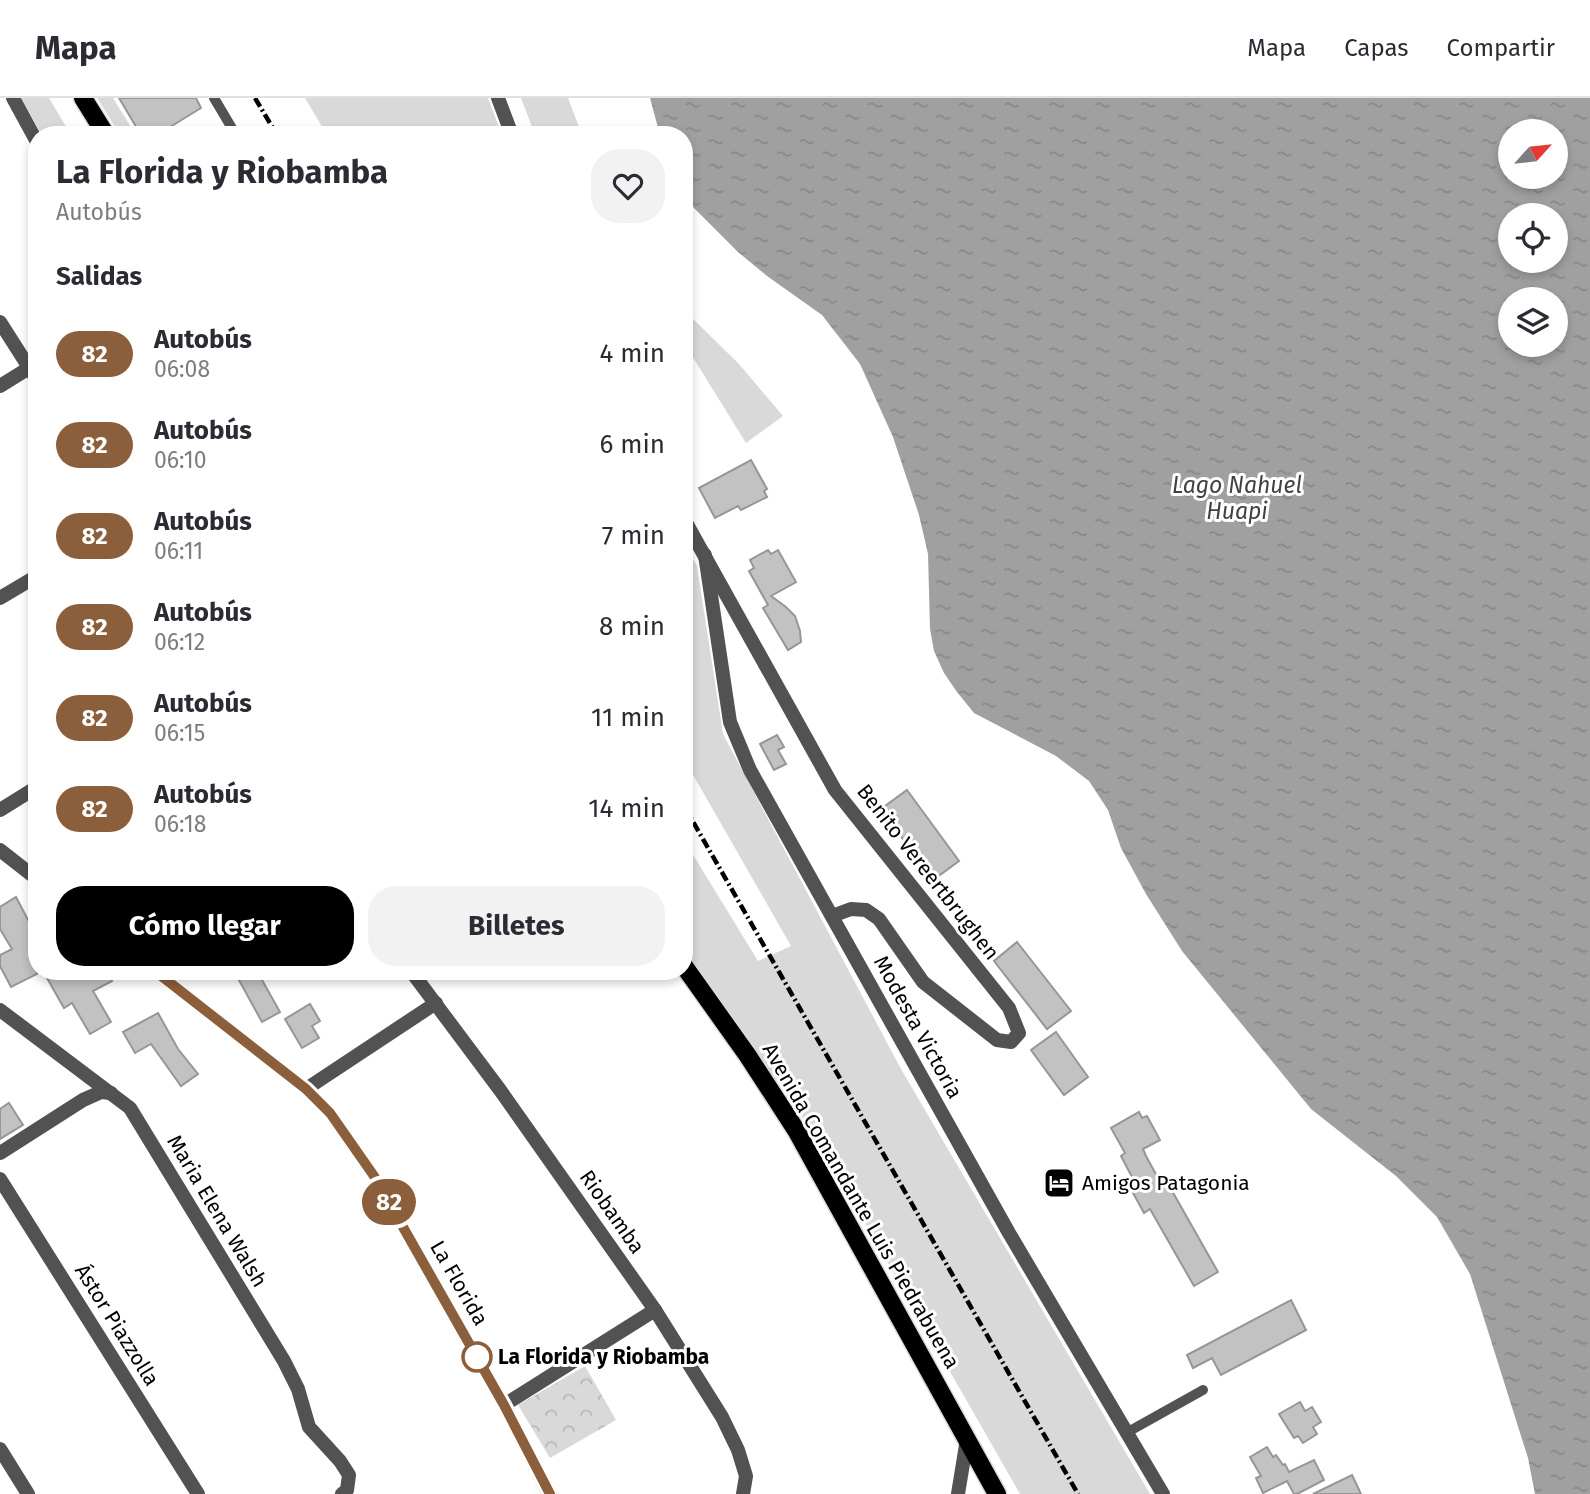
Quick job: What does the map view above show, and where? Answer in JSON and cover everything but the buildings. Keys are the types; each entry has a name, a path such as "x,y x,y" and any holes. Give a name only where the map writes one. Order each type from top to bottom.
{"main road":[{"path":"83,98 100,126"},
{"name":"Avenida Comandante Luis Piedrabuena","path":"693,979 796,1130 998,1494"}],"street":[{"path":"13,98 28,126"},
{"path":"498,98 509,126"},
{"path":"0,322 28,366"},
{"path":"0,386 28,376"},
{"name":"Benito Vereertbrughen","path":"693,534 835,790 1009,1008 1019,1033 1011,1042 997,1040 923,982 879,919 866,910 851,909 832,916"},
{"name":"Modesta Victoria","path":"705,555 730,722 750,770 1009,1233 1163,1494"},
{"path":"0,598 28,581"},
{"path":"0,810 28,793"},
{"path":"0,850 28,872"},
{"name":"La Florida","path":"167,980 306,1089 330,1113 374,1176 504,1405 550,1494"},
{"name":"Riobamba","path":"418,980 655,1310 722,1418 738,1450 746,1476 743,1494"},
{"path":"306,1089 436,1003"},
{"name":"Maria Elena Walsh","path":"0,1010 130,1108 284,1361 299,1389 309,1427 349,1475 347,1490 342,1494"},
{"path":"0,1153 83,1100 101,1092 111,1093"},
{"name":"Ástor Piazzolla","path":"0,1179 198,1494"},
{"path":"504,1405 655,1310"},
{"path":"958,1494 968,1439"},
{"path":"0,1449 28,1494"}],"lane":[{"path":"214,98 231,126"},
{"path":"1126,1433 1203,1390"}],"green space":[{"path":"21,98 49,98 66,126 37,126"},
{"path":"97,98 113,98 130,126 114,126"},
{"path":"305,98 488,98 499,126 322,126"},
{"path":"521,98 568,98 579,126 532,126"},
{"path":"693,319 739,364 783,416 746,443 693,358"},
{"path":"693,559 697,566 723,734 901,1069 1150,1494 1020,1494 813,1132 693,964 693,855 758,961 791,946 693,775"},
{"path":"585,1366 616,1420 550,1458 518,1405"}],"water":[{"name":"Lago Nahuel Huapi","path":"650,98 1590,98 1590,1494 1535,1494 1528,1458 1470,1274 1437,1217 1396,1176 1311,1109 1182,951 1146,894 1121,848 1108,810 1089,781 1056,756 974,713 944,673 934,651 930,629 928,554 919,515 893,437 860,364 822,315 738,252 693,207 693,126 658,126"}],"railway":[{"path":"255,98 272,126"},
{"path":"693,822 1078,1494"}],"bus line":[{"name":"82","path":"167,980 306,1089 330,1113 374,1176 504,1405 550,1494"}],"place":[{"name":"Amigos Patagonia","path":"1059,1183"},
{"name":"La Florida y Riobamba","path":"477,1357"}]}
